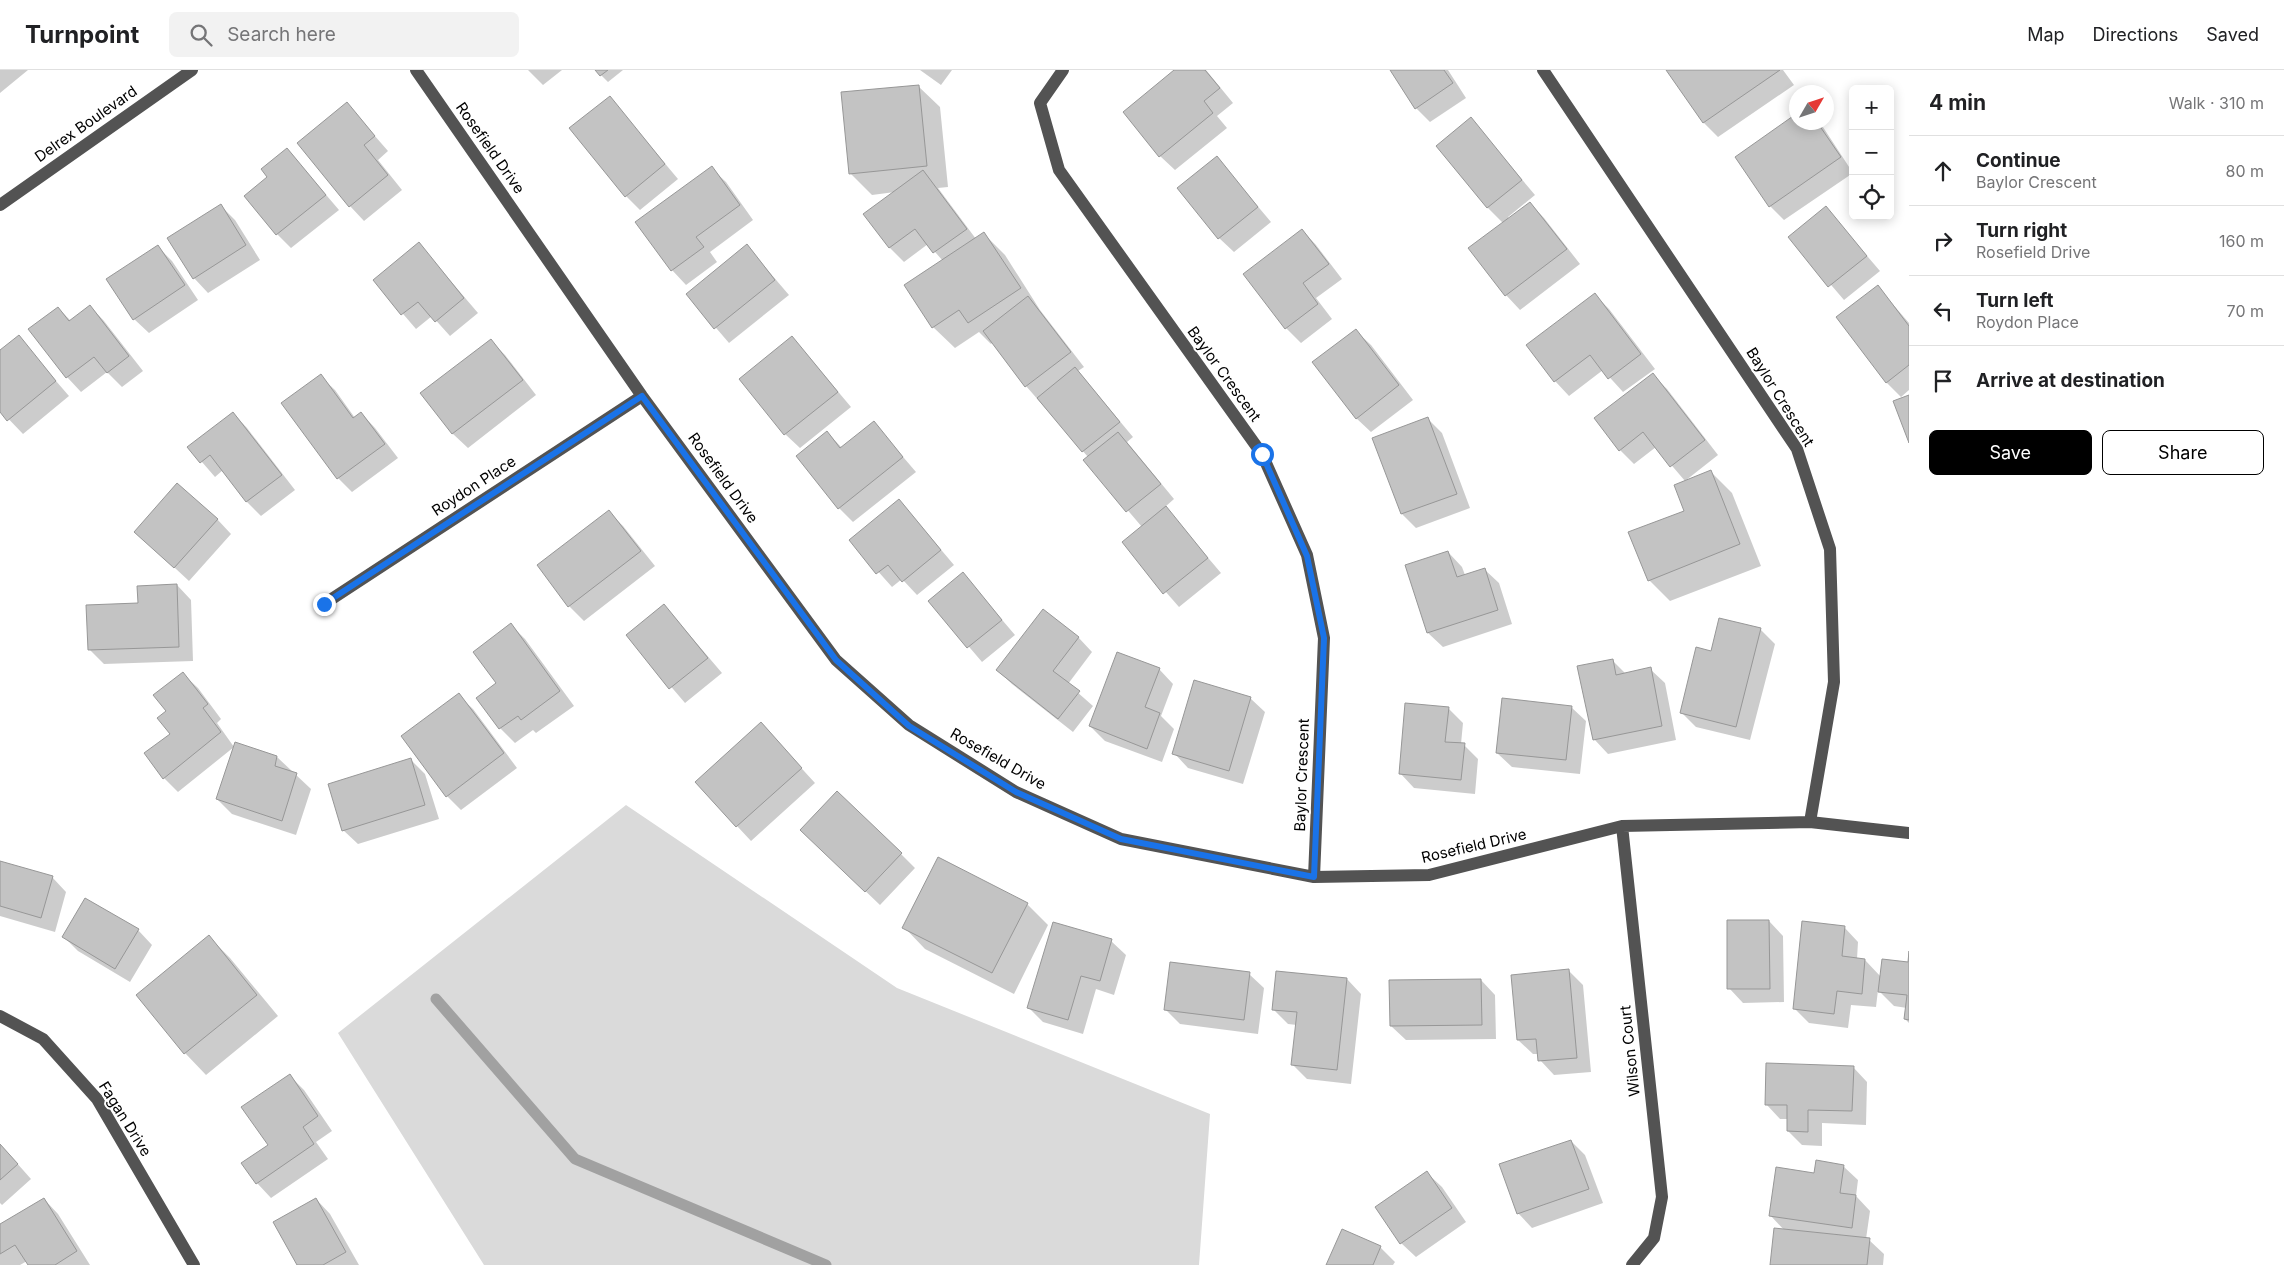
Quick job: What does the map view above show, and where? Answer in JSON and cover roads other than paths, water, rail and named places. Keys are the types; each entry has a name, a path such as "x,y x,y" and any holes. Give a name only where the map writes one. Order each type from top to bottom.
{"street":[{"name":"Delrex Boulevard","path":"0,206 192,70"},
{"name":"Rosefield Drive","path":"416,70 642,396 836,660 909,726 1016,792 1121,839 1314,877 1430,875 1622,826 1810,822 1909,834"},
{"name":"Baylor Crescent","path":"1063,70 1040,103 1059,170 1262,454 1307,556 1324,638 1314,877"},
{"name":"Baylor Crescent","path":"1543,70 1797,450 1830,549 1834,682 1810,822"},
{"name":"Roydon Place","path":"324,604 642,396"},
{"name":"Wilson Court","path":"1622,826 1662,1197 1654,1238 1632,1265"},
{"name":"Fagan Drive","path":"0,1016 43,1039 97,1099 194,1265"}],"waterway":[{"path":"436,999 575,1159 826,1265"}]}
